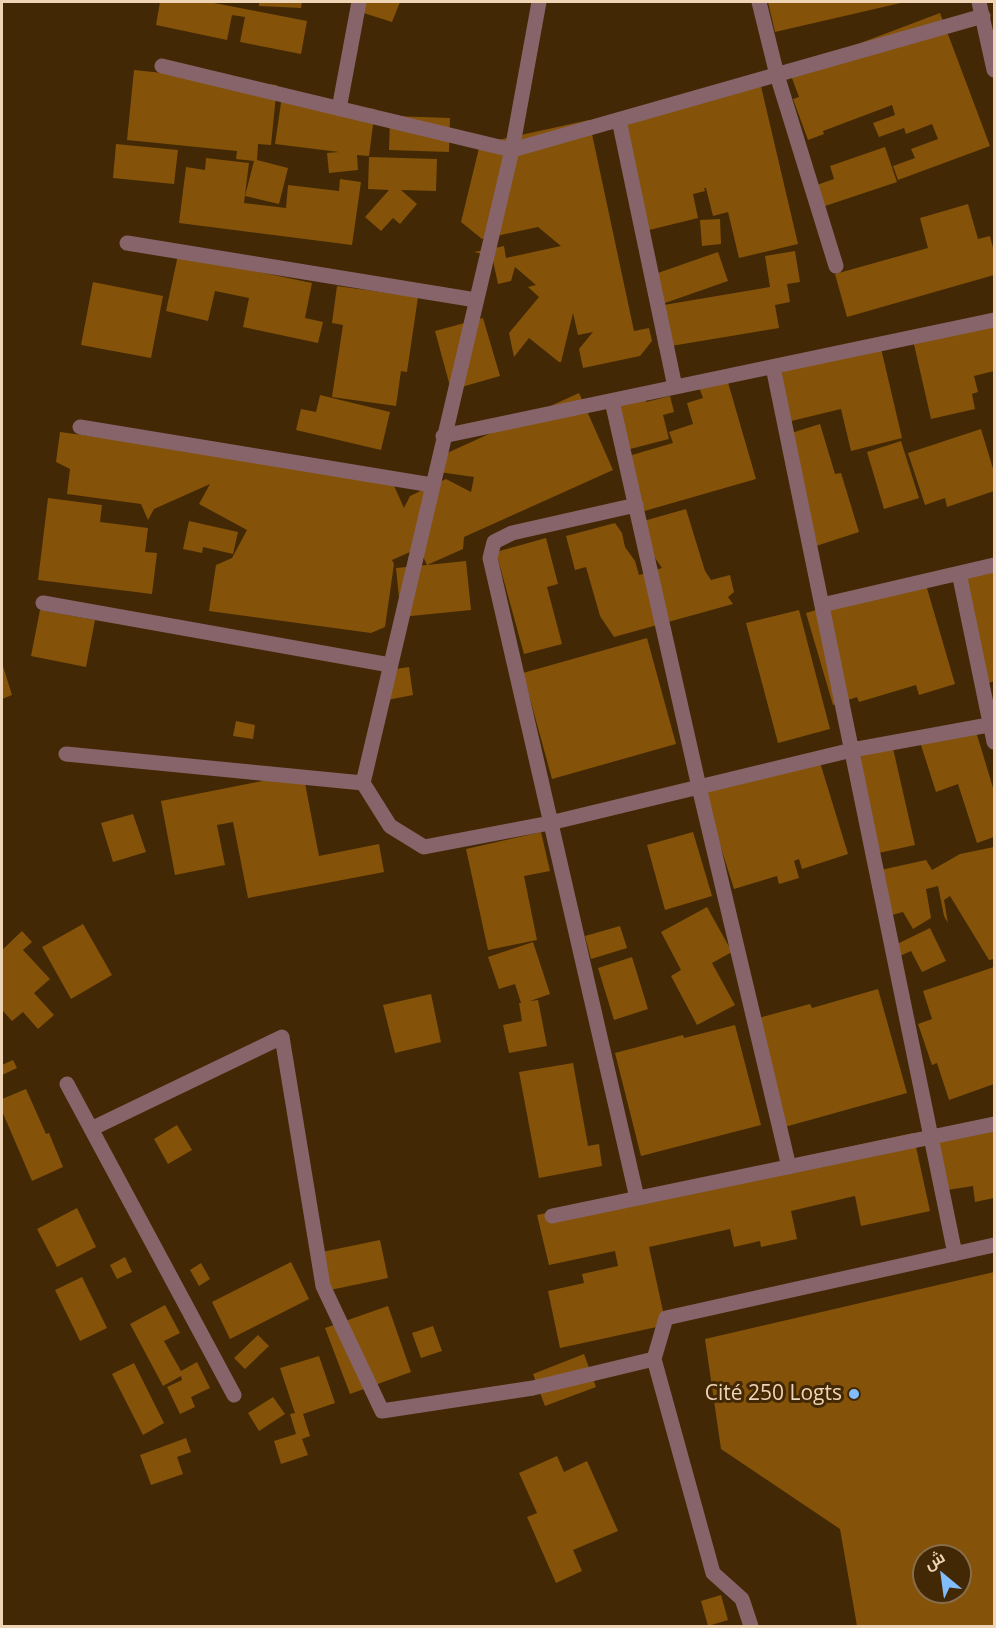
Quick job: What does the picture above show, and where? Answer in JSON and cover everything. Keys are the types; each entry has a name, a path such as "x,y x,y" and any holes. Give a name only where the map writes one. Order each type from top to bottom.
{"street":[{"path":"339,109 359,2"},
{"path":"539,2 512,150 363,783 390,826 424,847 550,823 852,750 993,724"},
{"path":"759,2 777,75 836,266"},
{"path":"162,66 512,150 777,75 981,9 992,48 994,70"},
{"path":"619,120 675,387"},
{"path":"127,243 476,300"},
{"path":"443,436 994,320"},
{"path":"774,367 955,1254"},
{"path":"612,401 699,787 789,1167"},
{"path":"80,427 432,485"},
{"path":"636,506 512,533 494,542 490,558 636,1198"},
{"path":"822,605 994,565"},
{"path":"959,573 993,724 994,742"},
{"path":"43,603 390,665"},
{"path":"66,754 363,783"},
{"path":"91,1129 282,1037 323,1286 382,1411 533,1388 654,1359"},
{"path":"67,1084 234,1395"},
{"path":"552,1216 994,1124"},
{"path":"750,1626 742,1599 713,1573 654,1359 666,1318 994,1245"}],"building":[{"path":"160,2 209,2 307,21 301,54 240,42 245,17 232,15 227,40 156,25"},
{"path":"259,2 302,2 301,8 259,6"},
{"path":"354,2 400,2 392,22 351,9"},
{"path":"768,2 905,2 775,32"},
{"path":"940,13 990,146 898,180 893,166 915,158 911,149 938,139 932,124 906,134 904,128 879,137 873,123 895,115 892,105 823,131 824,134 808,140 793,99 799,97 789,70"},
{"path":"134,70 277,85 271,145 258,144 257,160 288,168 279,204 245,196 254,161 236,159 237,151 127,140"},
{"path":"760,82 798,244 739,258 728,212 713,216 706,188 704,188 705,191 693,194 698,218 637,233 612,116"},
{"path":"282,96 375,109 369,156 357,155 358,170 329,173 327,153 339,152 275,144"},
{"path":"390,116 450,118 449,152 389,150"},
{"path":"589,120 634,331 649,328 652,341 640,356 583,368 579,349 593,332 578,335 573,313 561,362 529,338 514,357 509,333 539,297 528,287 536,285 515,267 511,281 498,284 492,256 474,252 504,246 506,258 561,246 538,227 482,239 461,222 480,144"},
{"path":"116,144 178,150 174,184 113,178"},
{"path":"885,147 897,182 819,208 811,187 834,179 830,166"},
{"path":"369,157 437,159 436,191 401,190 417,204 400,224 393,218 381,231 365,217 389,190 368,189"},
{"path":"206,158 249,163 244,203 286,208 288,185 339,191 340,179 361,182 352,245 179,223 186,167 205,170"},
{"path":"968,204 978,239 990,236 994,252 994,275 847,317 835,274 928,248 920,218"},
{"path":"720,219 721,244 702,246 700,220"},
{"path":"795,251 800,282 787,284 790,302 775,305 779,328 659,348 652,307 770,287 765,256"},
{"path":"718,252 728,281 662,304 652,275"},
{"path":"178,255 312,283 305,318 323,322 318,343 243,327 249,298 215,291 208,321 166,311"},
{"path":"93,282 163,296 151,358 81,345"},
{"path":"337,286 418,297 407,372 401,371 396,406 332,397 343,325 332,323"},
{"path":"483,318 500,376 451,390 435,331"},
{"path":"994,320 994,371 974,376 978,392 972,394 975,409 931,419 913,340"},
{"path":"880,344 902,438 851,451 841,409 783,423 770,370"},
{"path":"727,379 756,479 641,512 625,457 673,443 669,432 693,424 687,403 703,398 699,387"},
{"path":"579,393 613,470 464,537 463,549 427,565 419,548 392,560 394,564 385,627 371,633 209,611 216,565 232,558 247,530 199,504 210,484 154,509 148,520 141,504 67,494 70,469 56,462 60,432 390,477 404,508 410,496 446,479 471,492 474,477 432,471 434,459"},
{"path":"320,395 390,412 381,450 296,430 301,409 316,412"},
{"path":"645,396 646,402 670,396 674,412 663,415 669,439 630,449 618,403"},
{"path":"820,424 835,474 841,473 859,532 816,546 782,436"},
{"path":"981,429 994,472 994,491 947,507 945,498 925,505 908,453"},
{"path":"901,441 919,498 884,509 867,452"},
{"path":"48,498 102,505 100,522 148,528 145,552 157,553 152,594 38,580"},
{"path":"686,509 705,571 711,580 730,575 734,592 728,597 733,604 614,637 600,616 586,567 575,570 566,536 615,523 622,533 625,547 635,561 639,575 662,568 646,545 640,522"},
{"path":"189,521 238,532 233,554 203,547 202,553 183,549"},
{"path":"546,538 558,584 547,587 562,644 524,654 496,552"},
{"path":"466,561 471,610 401,617 396,568"},
{"path":"994,566 994,681 989,683 960,576"},
{"path":"924,578 955,684 919,695 916,685 859,702 857,697 833,705 806,613"},
{"path":"40,610 95,620 86,667 31,656"},
{"path":"799,610 830,729 778,743 746,623"},
{"path":"647,638 676,744 552,779 523,673"},
{"path":"2,663 12,695 2,699"},
{"path":"409,667 413,695 387,700 382,671"},
{"path":"236,721 255,725 253,739 233,736"},
{"path":"974,725 994,791 994,837 977,843 958,784 936,792 920,742"},
{"path":"892,744 915,845 874,854 850,753"},
{"path":"819,759 848,854 802,869 799,859 794,861 799,878 779,884 777,876 734,889 703,791"},
{"path":"303,773 319,856 379,844 384,872 248,898 233,822 217,825 225,865 175,875 161,801"},
{"path":"133,814 146,852 113,862 101,823"},
{"path":"541,832 550,871 524,876 537,940 488,950 466,849"},
{"path":"693,832 712,896 665,910 647,845"},
{"path":"994,847 994,959 989,960 950,896 944,900 948,923 944,916 938,886 926,889 931,918 913,929 903,912 892,915 876,871 926,860 932,870 960,854"},
{"path":"707,907 732,952 712,963 735,1005 697,1025 671,976 681,970 661,932"},
{"path":"83,924 112,975 71,999 42,947"},
{"path":"620,926 627,948 591,959 585,936"},
{"path":"930,928 946,961 922,972 911,951 900,956 895,945"},
{"path":"22,931 32,942 23,950 50,979 34,993 54,1015 38,1029 23,1012 12,1021 2,1010 2,950"},
{"path":"533,942 550,994 530,1001 538,1000 547,1046 509,1053 503,1025 522,1021 519,1003 521,1003 515,984 499,989 488,957"},
{"path":"632,957 648,1009 614,1020 598,968"},
{"path":"994,967 994,1084 949,1100 937,1063 932,1065 918,1024 932,1019 923,991"},
{"path":"878,989 907,1093 781,1128 751,1020 810,1004 812,1008"},
{"path":"431,994 441,1042 395,1053 383,1005"},
{"path":"735,1025 761,1125 641,1156 615,1053 683,1035 684,1038"},
{"path":"13,1060 17,1068 2,1075 2,1065"},
{"path":"573,1063 588,1146 599,1144 602,1166 539,1178 519,1072"},
{"path":"26,1089 46,1134 49,1133 63,1167 32,1181 2,1111 2,1099"},
{"path":"994,1122 994,1198 975,1202 973,1186 947,1190 937,1133"},
{"path":"177,1125 192,1150 168,1164 154,1139"},
{"path":"913,1133 930,1211 861,1226 855,1196 791,1211 797,1239 761,1247 760,1241 734,1247 730,1229 649,1247 666,1325 560,1348 548,1291 584,1283 582,1274 618,1266 615,1251 549,1265 537,1215"},
{"path":"77,1208 96,1247 57,1267 37,1229"},
{"path":"380,1240 388,1278 330,1290 322,1252"},
{"path":"125,1257 132,1272 117,1279 110,1265"},
{"path":"291,1262 309,1299 230,1339 212,1302"},
{"path":"201,1263 210,1279 199,1286 190,1270"},
{"name":"Cité 250 Logts","path":"994,1272 994,1626 857,1626 840,1529 721,1449 705,1339"},
{"path":"82,1277 107,1328 80,1341 55,1290"},
{"path":"165,1305 180,1333 164,1341 181,1371 197,1362 210,1388 191,1397 195,1407 180,1414 167,1387 182,1380 181,1376 163,1386 130,1324"},
{"path":"388,1306 411,1372 350,1394 325,1328"},
{"path":"433,1326 442,1351 421,1358 412,1333"},
{"path":"258,1335 269,1346 245,1369 234,1358"},
{"path":"584,1354 596,1387 545,1406 533,1374"},
{"path":"319,1356 335,1403 303,1414 310,1436 302,1439 308,1455 281,1464 274,1441 296,1434 290,1414 295,1413 280,1368"},
{"path":"134,1363 164,1423 143,1435 112,1374"},
{"path":"273,1397 285,1414 259,1431 248,1413"},
{"path":"186,1438 191,1452 177,1457 183,1474 151,1485 140,1455"},
{"path":"557,1456 564,1472 587,1461 618,1531 573,1550 582,1571 556,1583 527,1517 537,1513 519,1473"},
{"path":"721,1595 728,1620 708,1626 701,1601"}],"place":[{"name":"Cité 250 Logts","path":"854,1394"}]}
